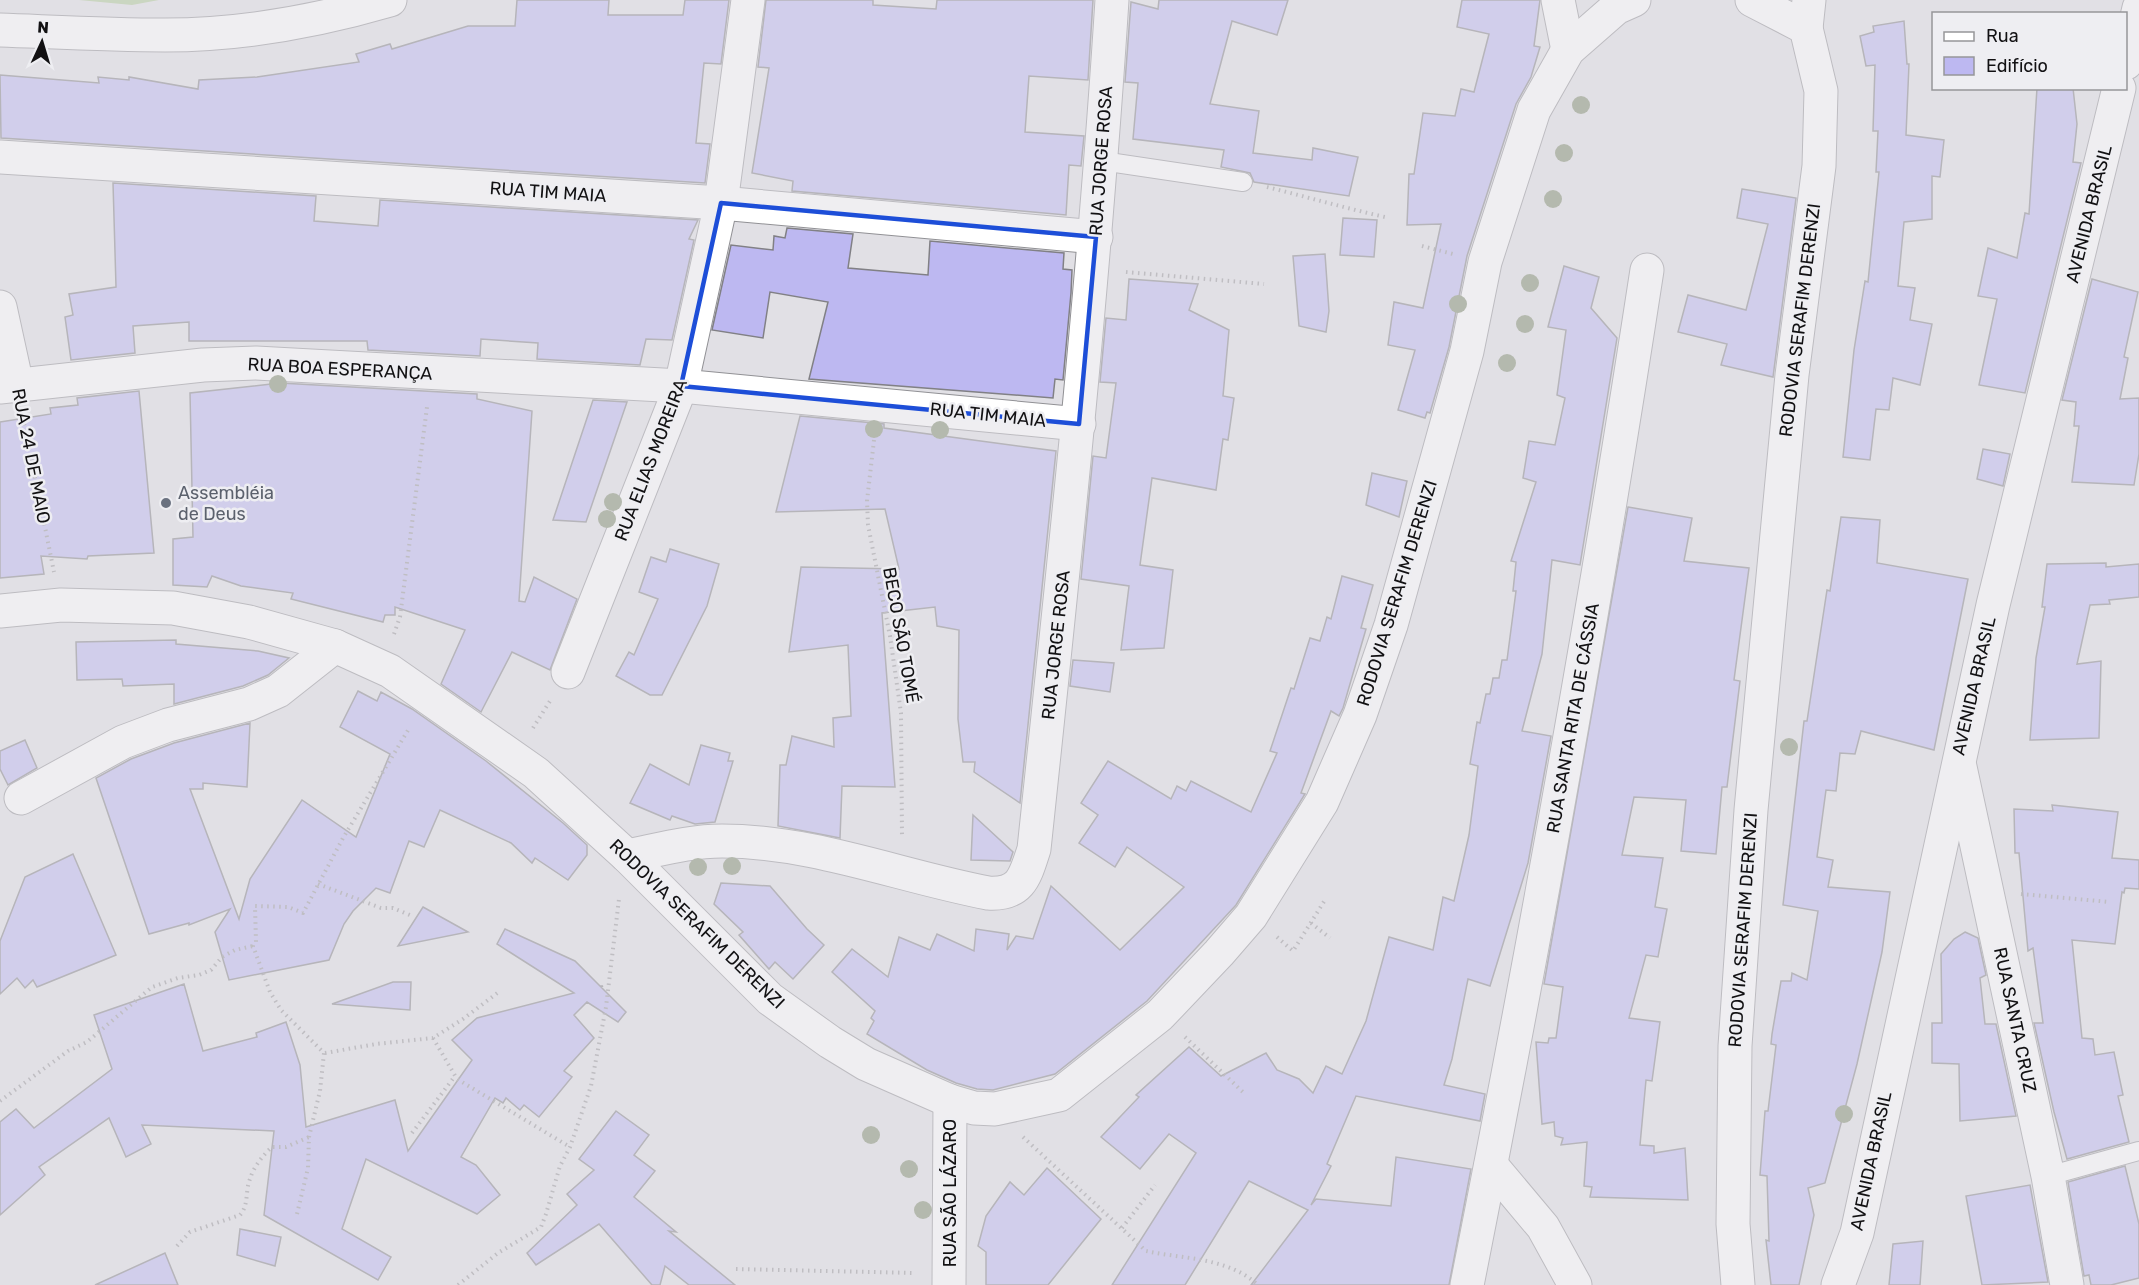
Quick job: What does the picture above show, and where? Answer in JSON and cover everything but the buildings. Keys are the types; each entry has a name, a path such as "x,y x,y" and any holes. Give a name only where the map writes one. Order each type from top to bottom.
{"street":[{"path":"0,30 166,35 266,27 360,9 390,0"},
{"name":"RUA ELIAS MOREIRA","path":"568,672 681,386 721,203 747,0"},
{"name":"RUA JORGE ROSA","path":"627,856 690,844 744,841 836,855 950,885 1006,894 1020,884 1034,849 1079,424 1102,161 1112,0"},
{"path":"1558,0 1568,50"},
{"name":"RODOVIA SERAFIM DERENZI","path":"0,610 61,604 173,608 249,622 335,646 381,668 429,696 513,755 570,802 627,856 770,999 866,1064 950,1101 974,1108 995,1108 1059,1095 1160,1015 1251,916 1322,802 1360,715 1391,625 1467,351 1485,262 1534,110 1568,50 1616,8 1634,0"},
{"name":"RODOVIA SERAFIM DERENZI","path":"1738,1285 1733,1224 1735,1046 1750,822 1792,375 1819,166 1821,91 1808,14 1752,0"},
{"path":"2127,59 2139,8"},
{"name":"AVENIDA BRASIL","path":"1838,1285 1857,1233 1958,757 2119,90"},
{"name":"RUA TIM MAIA","path":"0,157 721,203 1096,237"},
{"name":"RUA SANTA RITA DE CÁSSIA","path":"1467,1285 1491,1165 1615,476 1647,270"},
{"name":"RUA 24 DE MAIO","path":"0,308 8,386"},
{"name":"RUA BOA ESPERANÇA","path":"8,386 203,365 256,363 681,386"},
{"name":"RUA TIM MAIA","path":"681,386 1079,424"},
{"path":"21,798 123,742 168,725 249,704 278,691 335,646"},
{"name":"RUA SANTA CRUZ","path":"1958,757 2048,1176 2067,1285"},
{"name":"RUA SÃO LÁZARO","path":"950,1101 950,1279"},
{"path":"1491,1165 1543,1227 1575,1285"}],"lane":[{"path":"1102,161 1243,182"},
{"path":"2048,1176 2139,1151"}],"path":[{"path":"1243,182 1385,217"},
{"path":"1092,269 1264,284"},
{"path":"381,668 400,617 432,374"},
{"name":"RUA 24 DE MAIO","path":"8,386 61,604"},
{"name":"BECO SÃO TOMÉ","path":"876,403 867,491 868,525 890,636 902,713 902,872"},
{"path":"513,755 568,672"},
{"path":"0,1101 68,1052 87,1042 152,987 178,978 199,975 211,970 229,954 253,946 256,942 255,906 288,907 303,913 343,838 429,696"},
{"path":"458,1285 498,1253 541,1227 560,1166 570,1147 591,1086 606,1007 627,856"},
{"path":"318,884 381,908 393,909 412,916"},
{"path":"1988,891 2110,902"},
{"path":"1251,916 1293,951 1325,900"},
{"path":"1311,923 1330,938"},
{"path":"253,946 270,992 281,1010 324,1053"},
{"path":"324,1053 376,1044 433,1038 463,1020 500,991"},
{"path":"1160,1015 1245,1094"},
{"path":"433,1038 455,1076 477,1094 570,1147"},
{"path":"297,1214 308,1168 309,1137 320,1090 324,1053"},
{"path":"412,1133 455,1076"},
{"path":"995,1108 1042,1158 1146,1251 1167,1256 1190,1256 1224,1266 1258,1285"},
{"path":"177,1246 190,1232 240,1215 246,1203 251,1175 263,1156 272,1147 286,1147 309,1137"},
{"path":"1122,1228 1155,1185"},
{"path":"736,1269 950,1279"}],"highlighted area":[{"path":"721,203 1096,237 1079,424 681,386"}],"green space":[{"path":"79,0 159,0 132,5"}],"place":[{"name":"Assembléia de Deus","path":"166,503"}]}
